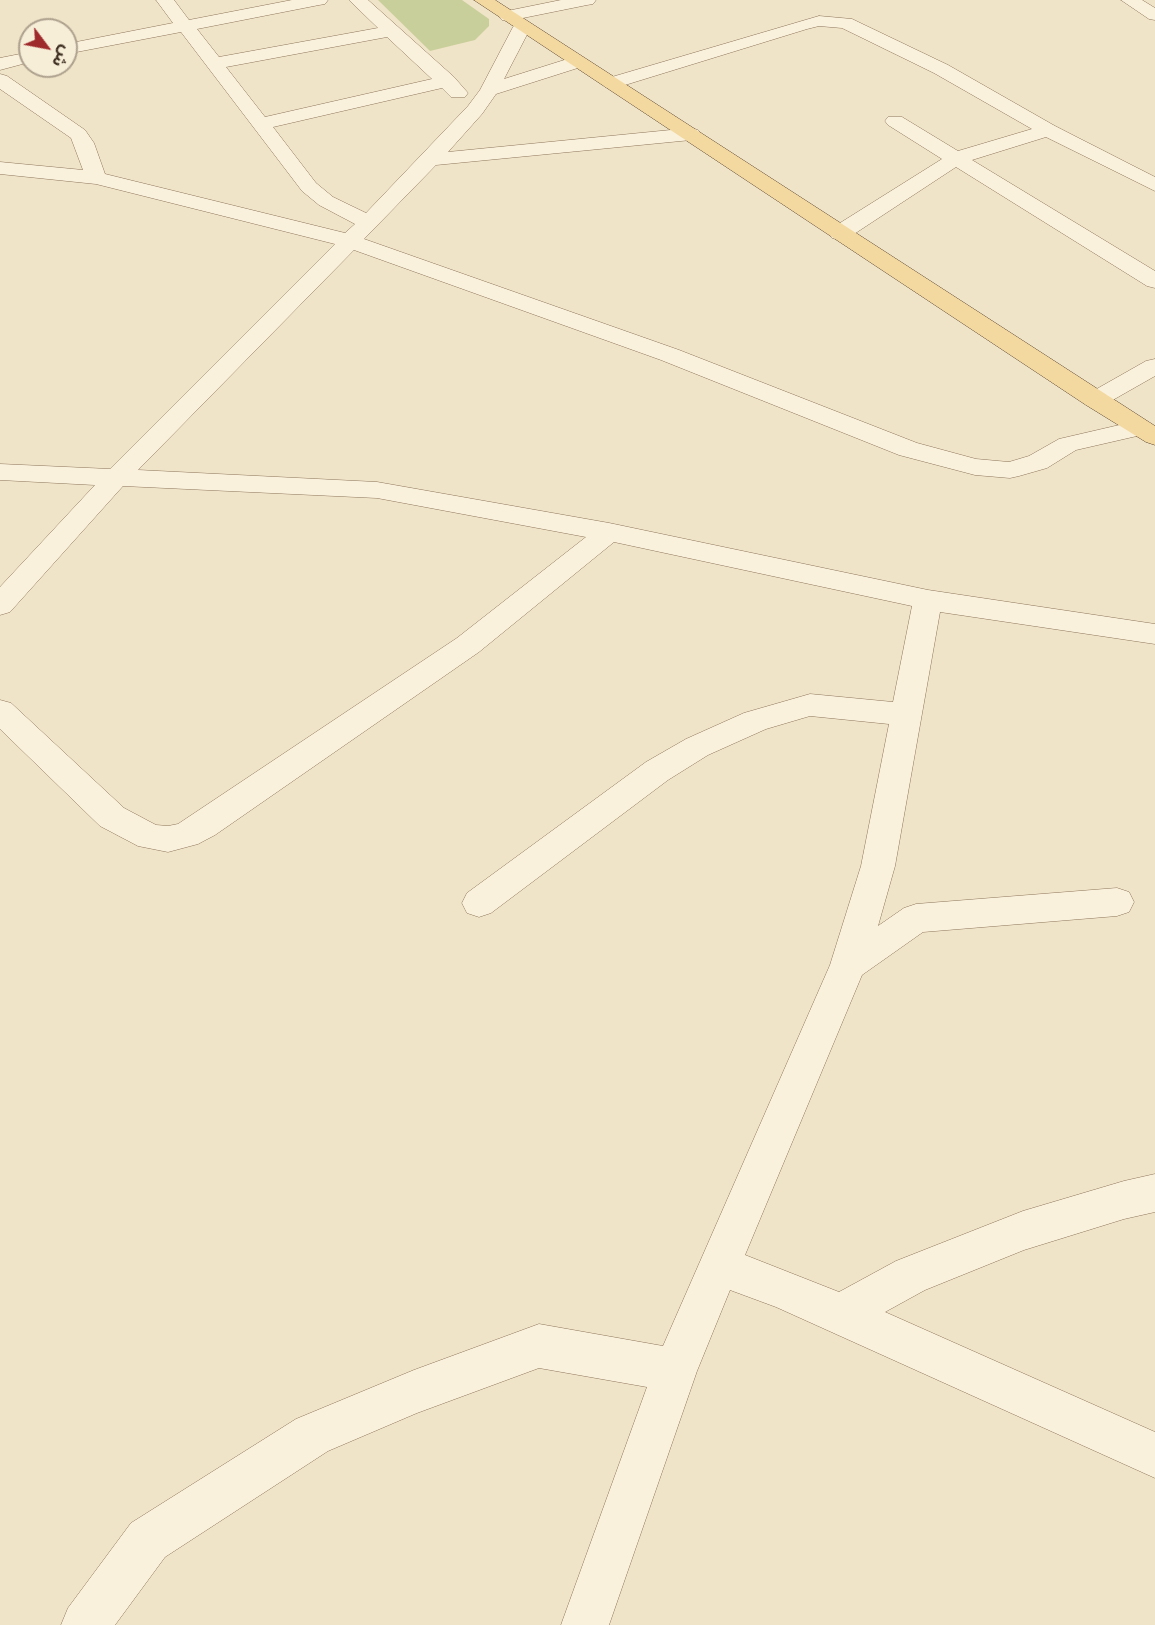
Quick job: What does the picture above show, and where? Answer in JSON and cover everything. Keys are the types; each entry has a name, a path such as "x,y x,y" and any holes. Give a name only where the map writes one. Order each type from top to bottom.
{"main road":[{"path":"483,0 1095,400 1148,432"}],"street":[{"path":"165,0 309,187 326,201 368,222"},
{"path":"78,48 319,0"},
{"path":"358,0 447,81 475,110"},
{"path":"0,605 118,476 430,160 475,110 489,90 515,22 587,0"},
{"path":"1130,0 1155,15"},
{"path":"612,83 802,25 833,21 859,28 941,69 1048,130 1155,185"},
{"path":"213,63 391,31"},
{"path":"0,63 18,59"},
{"path":"489,90 577,62"},
{"path":"0,80 78,134 84,143 96,178"},
{"path":"261,124 447,81"},
{"path":"895,121 1155,281"},
{"path":"840,233 957,158 1048,130"},
{"path":"430,160 691,134"},
{"path":"0,168 96,178 349,241 670,355 908,449 975,467 1010,470 1038,462 1068,444 1148,432"},
{"path":"1095,400 1155,366"},
{"path":"0,472 377,490 609,531 928,600 1155,634"},
{"path":"0,711 112,817 150,837 168,839 186,835 203,826 468,645 609,531"},
{"path":"585,1625 675,1370 848,965 878,866 928,600"},
{"path":"479,903 657,771 697,747 755,722 810,705 907,714"},
{"path":"848,965 916,918 1117,902"},
{"path":"841,1314 911,1275 992,1243 1124,1200 1155,1193"},
{"path":"720,1266 784,1289 1155,1455"},
{"path":"85,1625 148,1540 312,1435 414,1392 539,1346 675,1370"}],"green space":[{"path":"378,0 462,0 489,19 489,26 475,40 430,51"}]}
